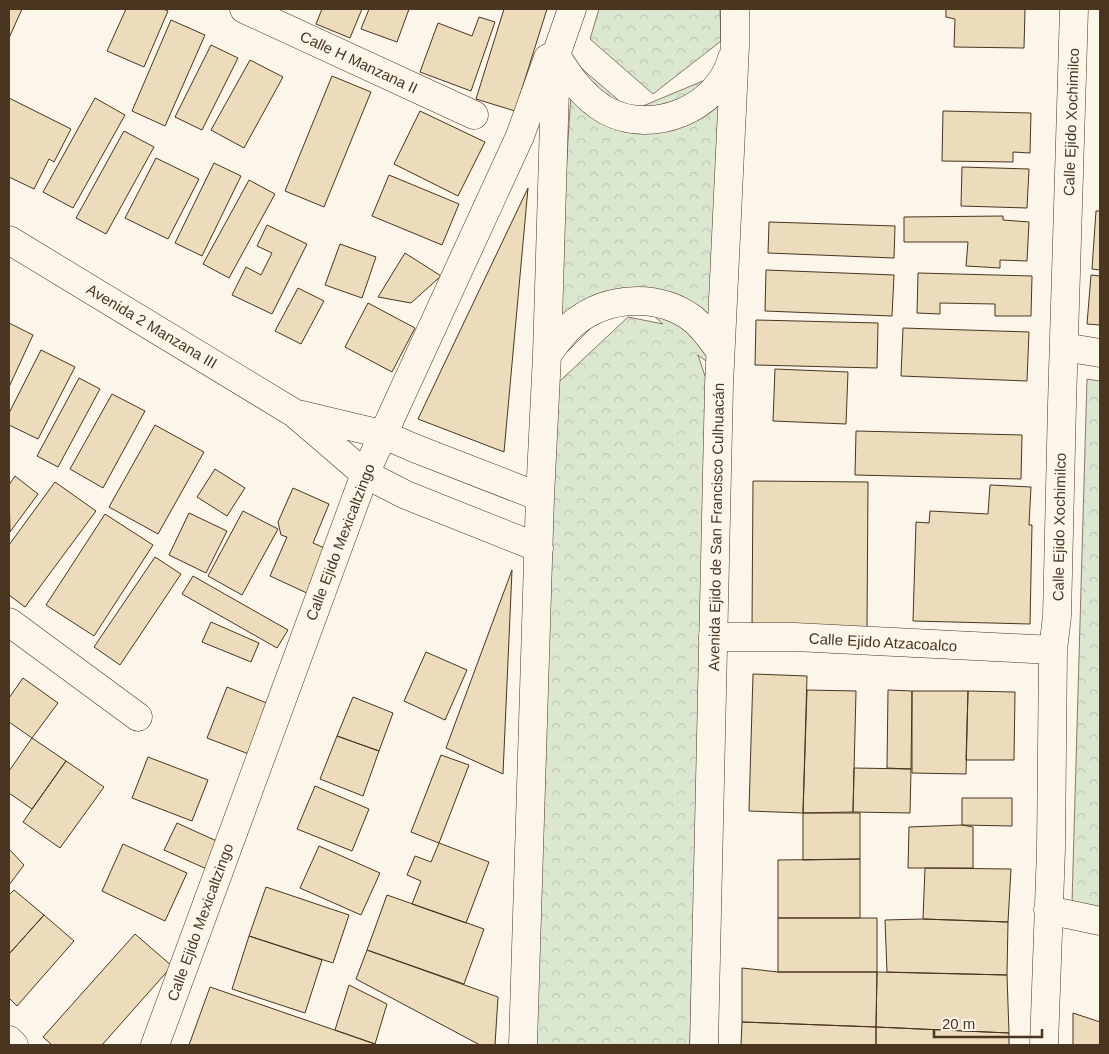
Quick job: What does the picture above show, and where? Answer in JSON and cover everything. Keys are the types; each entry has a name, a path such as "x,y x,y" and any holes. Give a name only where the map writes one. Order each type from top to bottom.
{"street":[{"name":"Calle H Manzana II","path":"244,9 474,115"},
{"path":"523,1045 556,55 572,9"},
{"name":"Avenida Ejido de San Francisco Culhuacán","path":"704,1045 720,351 735,46 735,9"},
{"name":"Calle Ejido Xochimilco","path":"1044,1045 1051,849 1053,650 1057,616 1074,9"},
{"path":"556,55 579,89 592,101 608,111 644,120 665,119 686,111 704,100 719,85 730,67 735,46"},
{"name":"Calle Ejido Mexicaltzingo","path":"154,1045 364,474 520,136 548,58 556,55"},
{"name":"Avenida 2 Manzana III","path":"9,240 294,413 364,474 406,495 539,548"},
{"path":"547,355 573,323 590,312 609,304 630,301 652,302 672,308 685,315 708,334 720,351"},
{"path":"1064,347 1100,353"},
{"name":"Avenida 2 Manzana III","path":"294,413 382,434 540,497"},
{"path":"9,622 138,717"},
{"name":"Calle Ejido Atzacoalco","path":"713,636 795,637 1053,650"},
{"path":"1048,910 1100,921"},
{"path":"9,1040 14,1045"}],"green space":[{"path":"599,9 720,9 721,41 653,94 590,39"},
{"path":"573,61 631,111 722,73 713,336 706,361 698,355 709,388 690,1045 525,1045 545,395 628,317 663,324 627,292 554,365"},
{"path":"1087,379 1100,381 1100,908 1072,903"}],"building":[{"path":"9,9 22,9 9,38"},
{"path":"126,9 163,9 168,11 144,67 107,51"},
{"path":"322,9 362,9 350,38 316,24"},
{"path":"369,9 409,9 397,42 361,29"},
{"path":"504,9 547,9 515,111 476,99"},
{"path":"946,9 1025,9 1024,48 954,47 955,19 946,17"},
{"path":"479,17 495,22 471,91 420,72 438,23 472,36"},
{"path":"171,20 205,35 165,126 132,111"},
{"path":"211,45 238,58 202,130 175,117"},
{"path":"250,60 283,77 244,148 211,130"},
{"path":"332,76 371,92 324,207 285,191"},
{"path":"9,98 71,129 54,162 49,159 34,189 9,177"},
{"path":"95,98 125,115 73,208 43,192"},
{"path":"420,111 485,142 458,196 394,164"},
{"path":"943,111 1031,113 1030,153 1013,152 1013,162 942,161"},
{"path":"124,131 154,147 106,234 76,218"},
{"path":"156,158 199,179 168,239 125,218"},
{"path":"214,163 241,176 202,256 175,243"},
{"path":"962,167 1029,169 1027,208 961,206"},
{"path":"389,175 459,204 442,245 372,216"},
{"path":"249,180 275,194 229,278 203,264"},
{"path":"528,188 504,452 418,419"},
{"path":"1096,211 1100,211 1100,270 1092,269"},
{"path":"1003,216 1003,220 1029,222 1027,261 1000,260 1000,268 966,266 968,242 904,242 904,217"},
{"path":"769,222 895,226 894,258 768,253"},
{"path":"267,225 307,244 272,314 232,295 246,267 261,275 272,253 257,246"},
{"path":"340,244 376,257 362,298 325,285"},
{"path":"405,253 441,276 411,303 378,297"},
{"path":"766,270 894,275 892,316 765,311"},
{"path":"918,273 1032,276 1031,316 995,316 995,304 940,303 940,314 917,313"},
{"path":"1091,275 1100,276 1100,325 1087,324"},
{"path":"298,288 324,301 301,344 275,331"},
{"path":"368,303 415,328 392,372 345,347"},
{"path":"756,320 878,323 877,368 755,365"},
{"path":"9,323 33,335 9,387"},
{"path":"903,328 1029,332 1027,381 901,376"},
{"path":"41,350 75,367 38,439 9,425 9,413"},
{"path":"775,369 848,372 846,424 773,421"},
{"path":"79,378 100,389 58,467 37,456"},
{"path":"112,394 145,411 103,488 70,469"},
{"path":"155,425 204,452 158,534 109,507"},
{"path":"856,431 1022,435 1021,479 855,475"},
{"path":"215,469 245,488 227,516 197,497"},
{"path":"15,476 38,494 10,532 9,485"},
{"path":"753,481 868,482 867,628 752,627"},
{"path":"55,482 96,511 25,607 9,595 9,545"},
{"path":"990,485 1031,487 1029,525 1032,525 1030,624 913,621 916,522 929,523 930,511 988,514"},
{"path":"293,488 329,504 313,543 329,550 309,594 270,576 287,537 281,535 278,522"},
{"path":"243,511 278,529 242,595 208,576"},
{"path":"189,513 227,531 206,573 169,555"},
{"path":"105,514 153,545 94,636 46,605"},
{"path":"155,557 181,574 120,665 94,647"},
{"path":"512,570 503,774 446,748"},
{"path":"193,576 288,630 277,648 182,594"},
{"path":"211,622 259,643 251,662 202,642"},
{"path":"426,652 467,670 445,720 404,701"},
{"path":"753,674 807,676 803,813 749,811"},
{"path":"23,678 58,703 32,738 9,722 9,698"},
{"path":"227,687 274,706 254,756 207,738"},
{"path":"807,690 856,691 853,812 803,813"},
{"path":"888,690 912,691 911,769 887,768"},
{"path":"912,691 968,691 966,774 912,773"},
{"path":"968,691 1015,692 1014,760 966,760"},
{"path":"353,697 393,713 379,751 337,736"},
{"path":"337,736 379,751 363,796 320,779"},
{"path":"32,738 66,761 32,809 9,793 9,771"},
{"path":"441,755 469,765 439,843 411,832"},
{"path":"148,757 208,780 192,821 132,798"},
{"path":"66,761 104,787 60,848 23,822"},
{"path":"854,768 911,769 910,813 853,812"},
{"path":"315,786 369,809 352,851 297,829"},
{"path":"962,798 1012,798 1012,826 962,825"},
{"path":"803,813 860,813 860,859 803,860"},
{"path":"177,823 221,843 209,870 164,850"},
{"path":"962,825 973,827 973,868 908,868 909,827"},
{"path":"439,843 489,862 466,923 412,904 421,881 407,875 415,856 431,862"},
{"path":"123,844 187,873 165,921 102,891"},
{"path":"319,846 380,873 361,915 300,888"},
{"path":"9,849 24,865 9,885"},
{"path":"860,859 860,918 778,918 778,860"},
{"path":"925,868 1011,869 1008,922 923,919"},
{"path":"266,887 349,915 333,963 249,936"},
{"path":"14,890 44,915 9,954 9,895"},
{"path":"387,895 484,929 464,984 367,950"},
{"path":"44,915 74,941 17,1006 9,998 9,954"},
{"path":"778,918 877,918 877,972 778,972"},
{"path":"923,919 1008,922 1007,975 887,972 885,920"},
{"path":"135,934 172,966 102,1045 52,1045 43,1037"},
{"path":"249,936 322,960 305,1013 232,989"},
{"path":"367,950 498,997 495,1045 480,1045 356,979"},
{"path":"742,968 778,972 877,972 876,1027 742,1022"},
{"path":"877,972 1007,975 1009,1033 876,1027"},
{"path":"349,985 387,1004 375,1044 335,1030"},
{"path":"210,987 375,1044 379,1045 189,1045"},
{"path":"1073,1013 1100,1022 1100,1045 1073,1045"},
{"path":"742,1022 876,1027 876,1045 741,1045"},
{"path":"876,1027 1009,1033 1009,1045 876,1045"}]}
